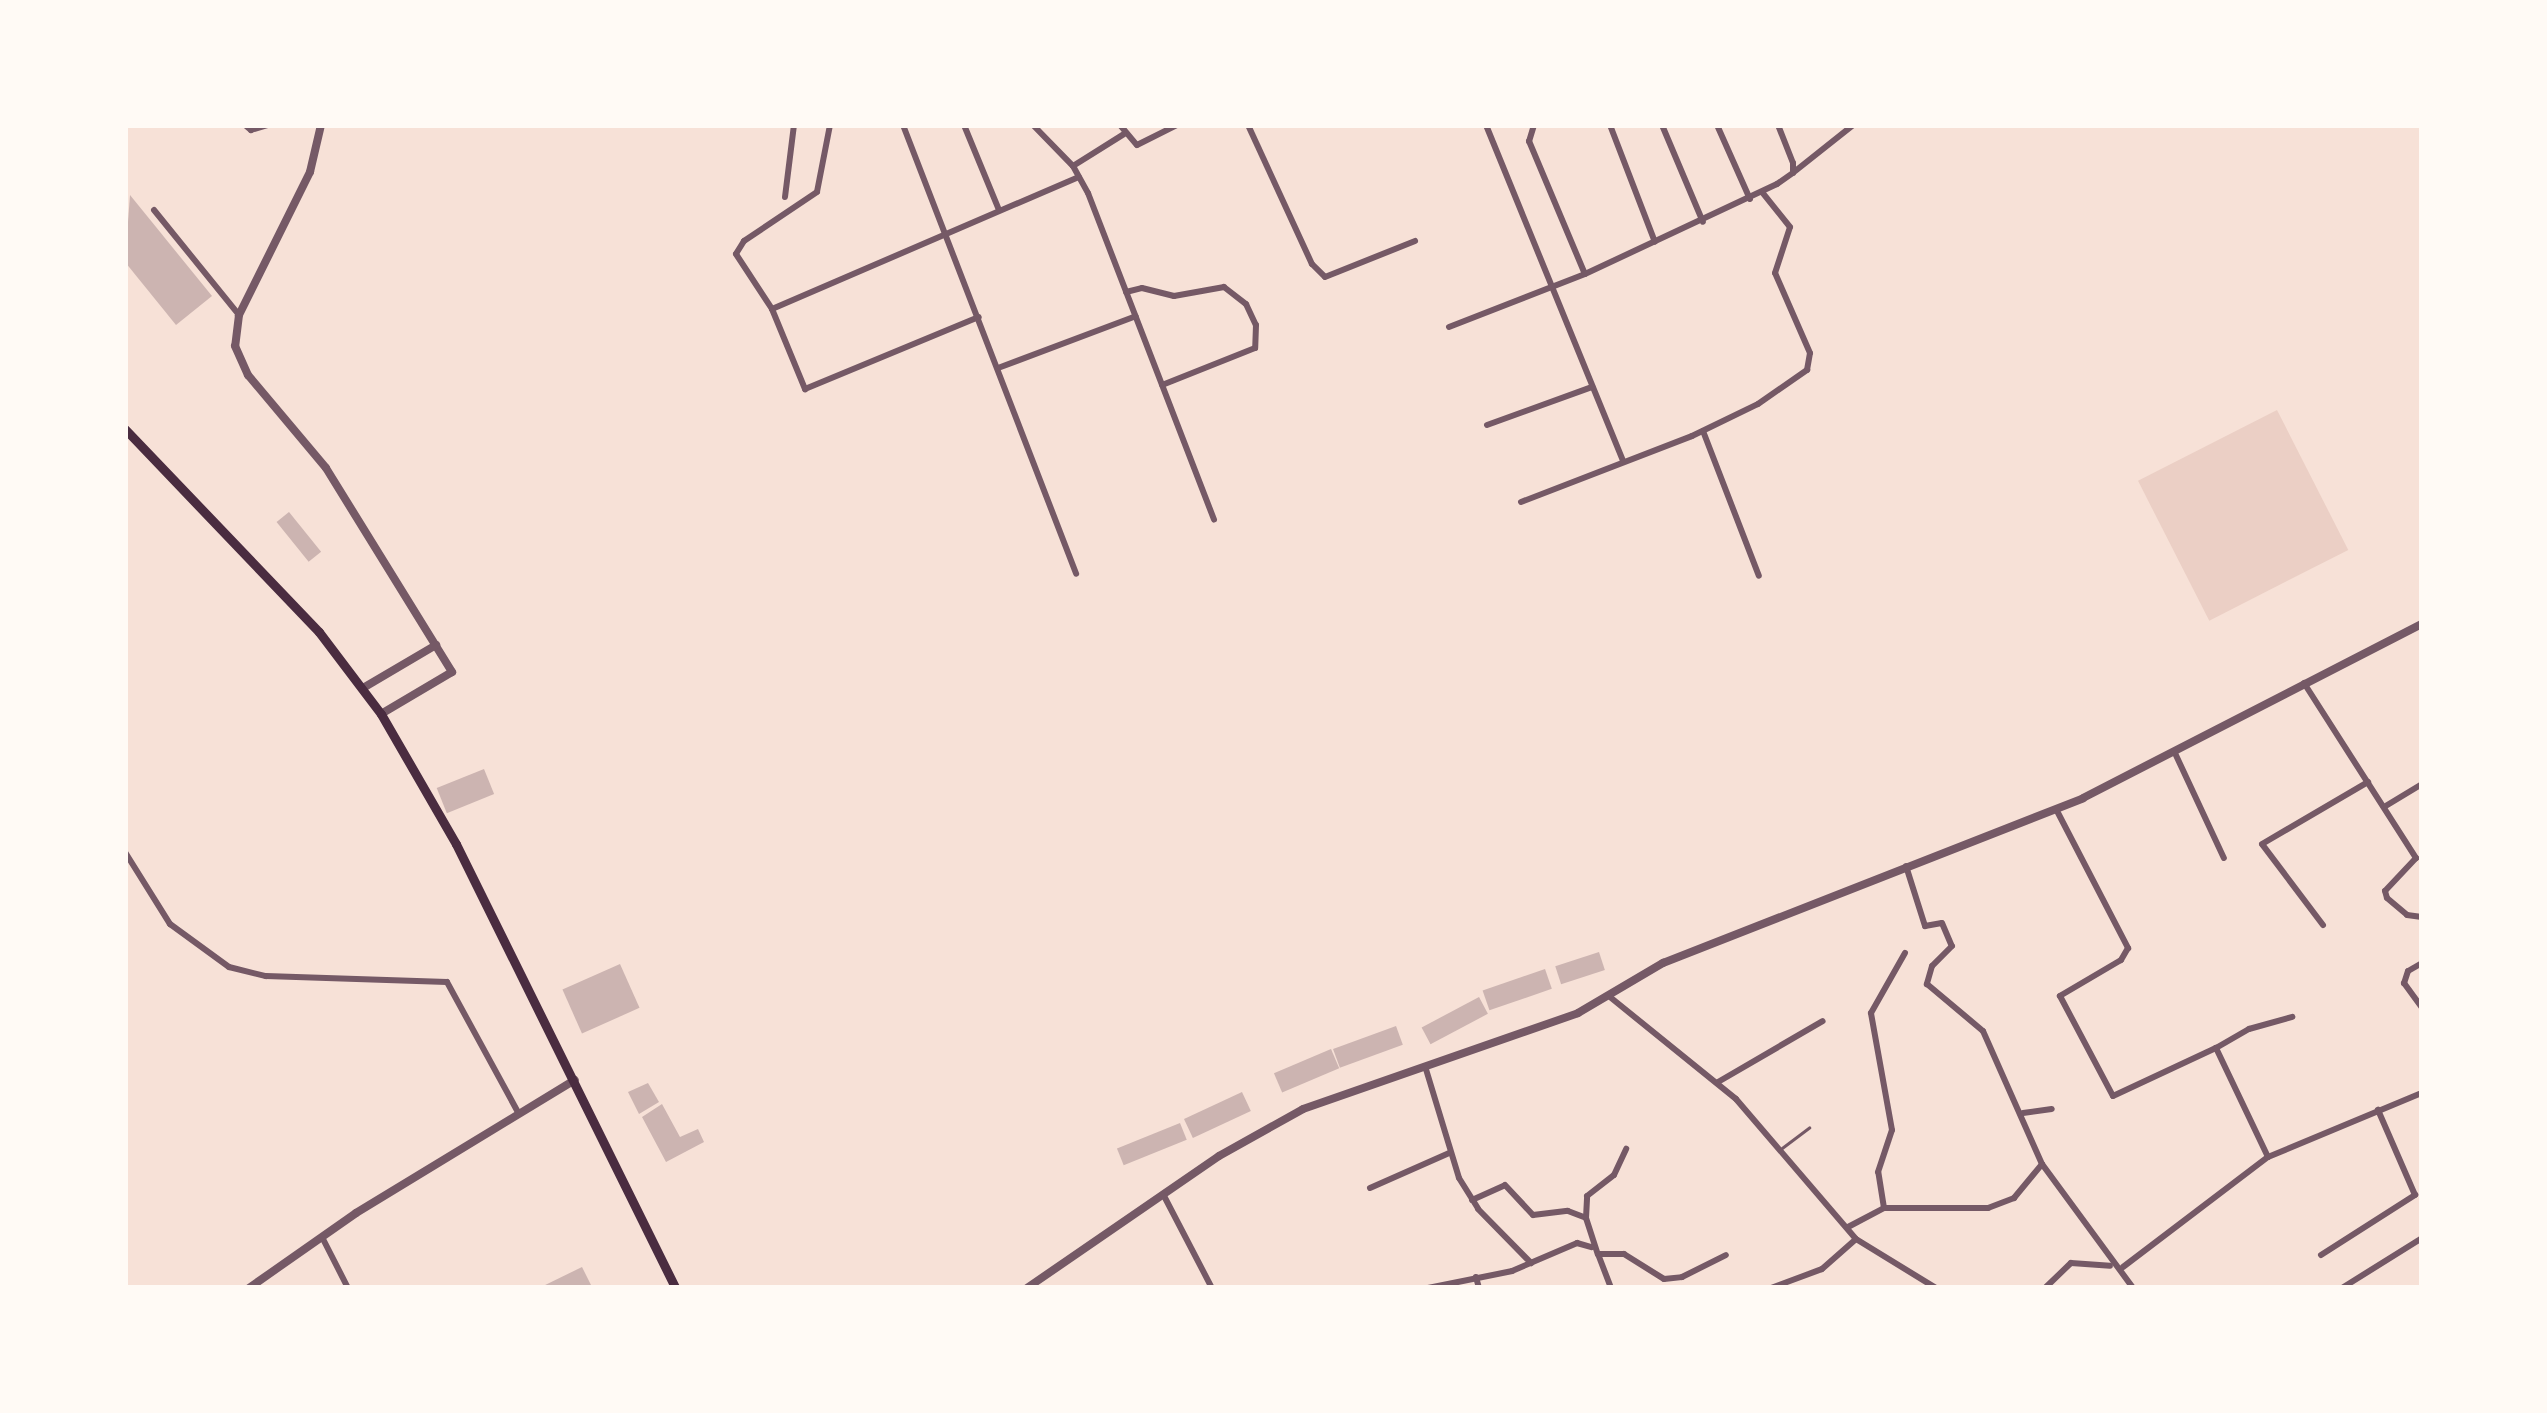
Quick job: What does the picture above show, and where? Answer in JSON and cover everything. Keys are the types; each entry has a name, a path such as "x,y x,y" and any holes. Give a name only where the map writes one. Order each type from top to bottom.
{"main road":[{"path":"125,429 319,632 380,714 432,799 676,1288"}],"street":[{"path":"245,125 251,130 268,125"},
{"path":"321,125 298,201 240,316 239,360 326,468 452,672 380,714"},
{"path":"786,196 794,125"},
{"path":"830,125 817,192 738,247 738,263 772,309 805,389 979,317"},
{"path":"904,125 1076,574"},
{"path":"964,125 1000,210"},
{"path":"1033,125 1079,177 1214,519"},
{"path":"1120,125 1124,134 1146,144 1177,125"},
{"path":"1248,125 1312,264 1325,277 1415,240"},
{"path":"1486,125 1623,461"},
{"path":"1534,125 1529,141 1585,274"},
{"path":"1610,125 1655,242"},
{"path":"1662,125 1702,222"},
{"path":"1717,125 1750,199"},
{"path":"1778,125 1793,173"},
{"path":"1449,327 1585,274 1750,199 1793,173 1854,125"},
{"path":"1073,166 1124,134"},
{"path":"772,309 1079,177"},
{"path":"1521,502 1703,431 1758,404 1811,365 1775,274 1790,227 1762,192"},
{"path":"154,210 240,316"},
{"path":"1126,292 1142,288 1174,296 1224,287 1246,304 1256,325 1255,348 1162,385"},
{"path":"998,368 1136,316"},
{"path":"1487,425 1592,387"},
{"path":"1703,431 1759,576"},
{"path":"1027,1288 1163,1194 1303,1109 1610,997 1663,963 2056,809 2422,624"},
{"path":"363,688 436,645"},
{"path":"2304,684 2417,863 2389,885 2387,898 2407,915 2422,917"},
{"path":"2174,751 2224,858"},
{"path":"2323,924 2262,844 2368,782"},
{"path":"2384,807 2422,784"},
{"path":"2056,809 2128,948 2120,960 2060,996 2114,1096 2249,1029 2292,1018"},
{"path":"125,852 170,924 229,967 266,976 447,982 519,1114"},
{"path":"1906,865 1924,926 1942,923 1952,946 1932,966 1927,984 1976,1021 2023,1113 2042,1164 2123,1266 2133,1288"},
{"path":"1884,1208 1878,1172 1892,1130 1871,1013 1905,954"},
{"path":"2422,962 2405,976 2422,1008"},
{"path":"1610,997 1718,1082 1856,1239 1936,1288"},
{"path":"1718,1082 1822,1020"},
{"path":"2216,1048 2268,1157"},
{"path":"1424,1065 1448,1153 1472,1200 1532,1263"},
{"path":"248,1288 322,1237 575,1080"},
{"path":"2123,1266 2268,1157 2422,1094"},
{"path":"2023,1113 2052,1109"},
{"path":"2320,1255 2415,1195 2378,1110"},
{"path":"1591,1247 1587,1196 1614,1174 1626,1150"},
{"path":"1370,1188 1448,1153"},
{"path":"1848,1227 1884,1208 1988,1208 2014,1198 2042,1164"},
{"path":"1472,1200 1505,1185 1533,1214 1568,1211 1586,1218"},
{"path":"1163,1194 1212,1288"},
{"path":"322,1237 348,1288"},
{"path":"2342,1288 2422,1238"},
{"path":"1771,1288 1822,1269 1856,1239"},
{"path":"1428,1288 1532,1263 1577,1243 1598,1254 1611,1288"},
{"path":"1598,1254 1624,1254 1674,1280 1726,1255"},
{"path":"2046,1288 2071,1263 2110,1266"},
{"path":"1476,1277 1479,1288"}],"lane":[{"path":"1780,1148 1810,1128"}],"shaded area":[{"path":"2277,410 2348,550 2209,621 2138,481"}],"building":[{"path":"130,195 212,296 176,325 125,262"},
{"path":"289,512 321,552 309,562 277,522"},
{"path":"484,769 494,794 447,813 437,788"},
{"path":"1599,952 1605,970 1561,984 1555,966"},
{"path":"620,964 640,1008 582,1033 562,990"},
{"path":"1545,969 1552,989 1489,1010 1483,990"},
{"path":"1479,997 1488,1014 1431,1044 1422,1028"},
{"path":"1396,1026 1403,1045 1340,1068 1333,1049"},
{"path":"1331,1049 1339,1068 1282,1093 1274,1073"},
{"path":"648,1083 659,1102 639,1114 628,1092"},
{"path":"1242,1092 1251,1111 1193,1138 1184,1119"},
{"path":"662,1104 680,1137 698,1129 704,1142 666,1162 642,1117"},
{"path":"1180,1123 1187,1140 1124,1165 1117,1148"},
{"path":"582,1267 592,1287 539,1288"}]}
